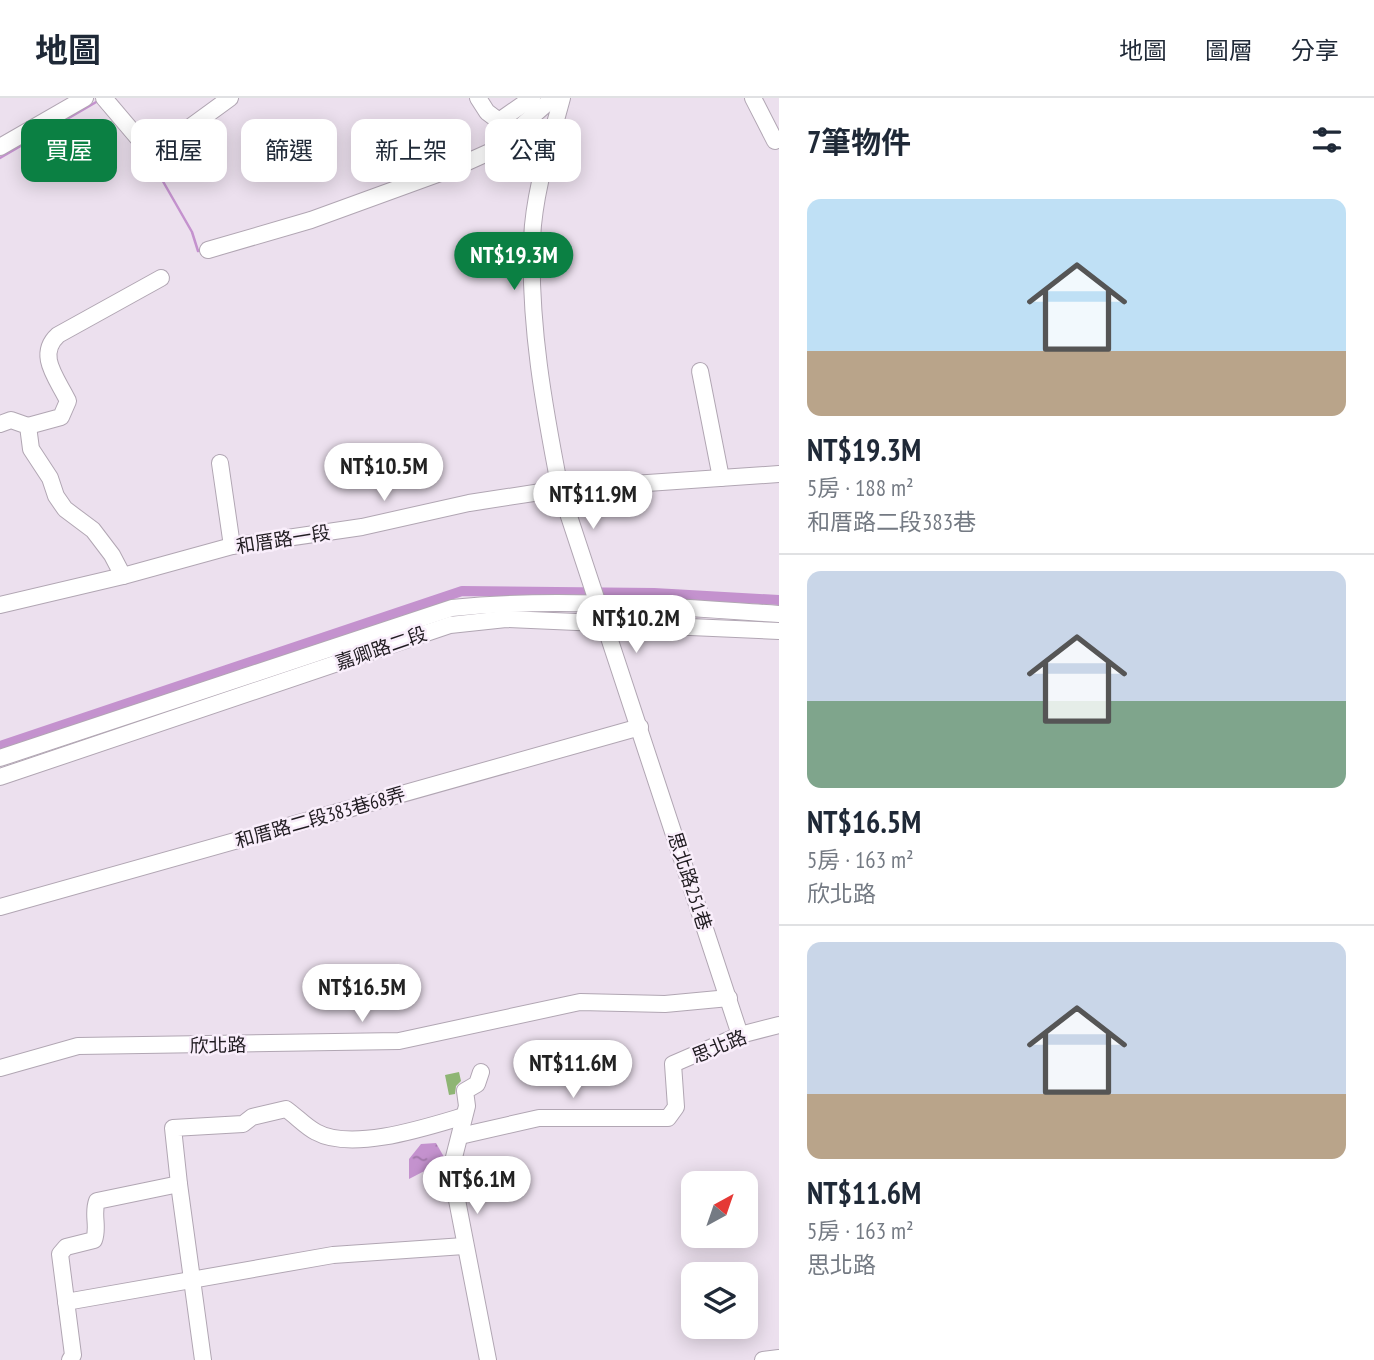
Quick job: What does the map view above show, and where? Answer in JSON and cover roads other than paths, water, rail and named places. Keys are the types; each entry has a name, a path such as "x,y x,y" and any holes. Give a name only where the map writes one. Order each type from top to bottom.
{"street":[{"path":"0,147 85,98"},
{"path":"104,98 149,151 156,152 230,98"},
{"path":"478,98 486,111 499,121 532,98"},
{"path":"208,250 311,220 454,168 494,150 553,98"},
{"name":"思北路251巷","path":"562,98 546,159 532,237 533,301 542,399 560,489 740,1035"},
{"path":"753,98 775,141"},
{"path":"0,424 10,420 28,426 61,417 68,401 46,356 48,344 58,335 162,278"},
{"path":"700,371 721,478"},
{"path":"28,426 30,449 50,478 65,509 93,530 112,555 123,576"},
{"path":"220,463 232,546"},
{"name":"和厝路一段","path":"0,605 123,576 232,546 362,527 469,503 560,489 779,474"},
{"name":"嘉卿路二段","path":"0,758 452,608 596,595 779,614"},
{"name":"嘉卿路二段","path":"0,777 450,625 506,619 779,631"},
{"name":"和厝路二段383巷68弄","path":"0,907 640,727"},
{"name":"欣北路","path":"0,1068 78,1046 399,1041 580,1002 665,1004 729,998"},
{"name":"思北路","path":"460,1136 539,1118 668,1118 676,1107 673,1064 740,1035 779,1025"},
{"path":"481,1072 477,1083 465,1091 467,1106 451,1169 488,1360"},
{"path":"204,1360 178,1184 173,1128 243,1124 252,1117 286,1109 316,1132 334,1139 357,1139 419,1128 464,1116"},
{"path":"70,1360 73,1355 60,1254 66,1247 94,1240 97,1232 94,1210 97,1201 178,1184"},
{"path":"66,1303 333,1255 464,1246"},
{"path":"763,1360 779,1358"}],"water":[{"path":"436,1143 444,1157 436,1165 409,1179 409,1159 421,1144"}],"waterway":[{"path":"0,158 98,101"},
{"path":"163,182 192,232 198,251 203,250"},
{"path":"0,746 462,591 654,593 779,600"}]}
